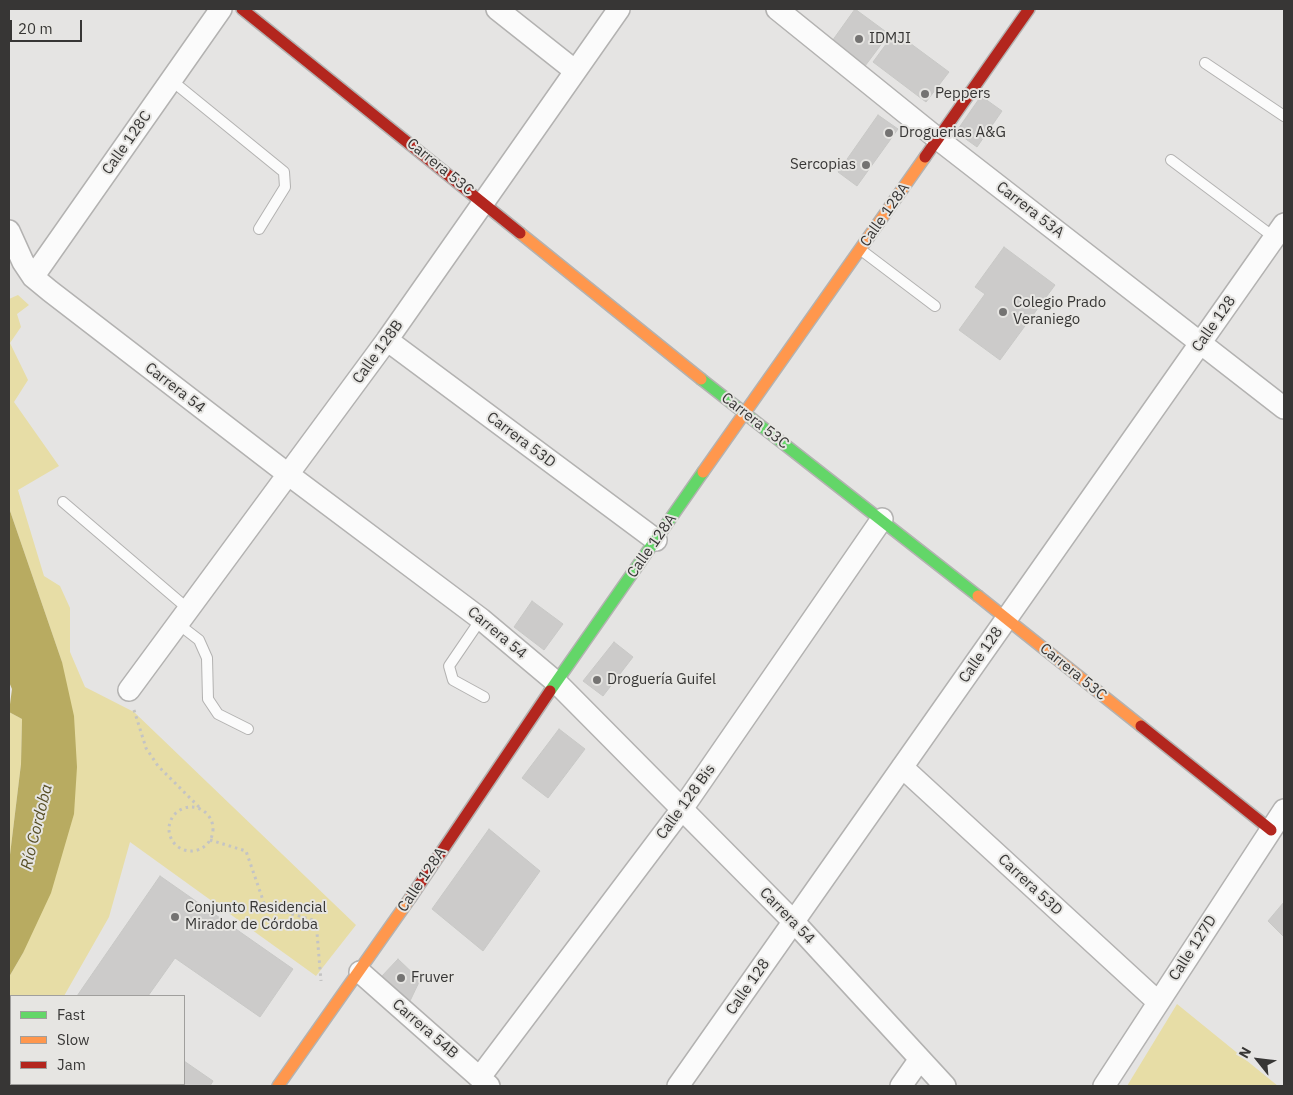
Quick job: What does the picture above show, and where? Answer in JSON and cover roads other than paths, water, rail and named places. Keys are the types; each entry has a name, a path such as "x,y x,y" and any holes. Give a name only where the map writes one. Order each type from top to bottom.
{"street":[{"name":"Calle 128C","path":"33,277 221,9"},
{"name":"Carrera 53C","path":"242,9 746,414 882,519 1271,830"},
{"path":"497,9 574,70"},
{"name":"Calle 128B","path":"129,690 387,340 574,70 619,9"},
{"name":"Carrera 53A","path":"777,9 938,139 1284,408"},
{"name":"Calle 128A","path":"278,1086 360,972 556,682 1029,9"},
{"name":"Carrera 54","path":"9,231 23,262 33,277 289,475 481,619 556,682 794,922 945,1086"},
{"name":"Calle 128","path":"678,1086 1279,231"},
{"name":"Carrera 53D","path":"387,340 656,540"},
{"name":"Calle 128 Bis","path":"484,1082 682,809 882,519"},
{"name":"Carrera 53D","path":"902,768 1158,1002"},
{"name":"Calle 127D","path":"1104,1086 1284,810"},
{"name":"Carrera 54B","path":"360,972 484,1082"},
{"path":"901,1086 920,1059"}],"lane":[{"path":"1205,63 1284,116"},
{"path":"171,80 284,172 285,187 259,229"},
{"path":"1171,160 1279,231"},
{"path":"861,250 935,306"},
{"path":"63,502 182,616 199,640 207,658 208,699 218,714 248,729"},
{"path":"481,619 449,666 453,680 484,697"}],"water":[{"name":"Río Cordoba","path":"9,508 62,662 74,716 77,767 74,814 51,893 23,953 9,977 9,863 21,764 22,719 9,712 12,689 9,682"}],"place":[{"name":"IDMJI","path":"859,39"},
{"name":"Peppers","path":"925,94"},
{"name":"Droguerias A&G","path":"889,133"},
{"name":"Sercopias","path":"866,165"},
{"name":"Colegio Prado Veraniego","path":"1003,312"},
{"name":"Droguería Guifel","path":"597,680"},
{"name":"Conjunto Residencial Mirador de Córdoba","path":"175,917"},
{"name":"Fruver","path":"401,978"}]}
